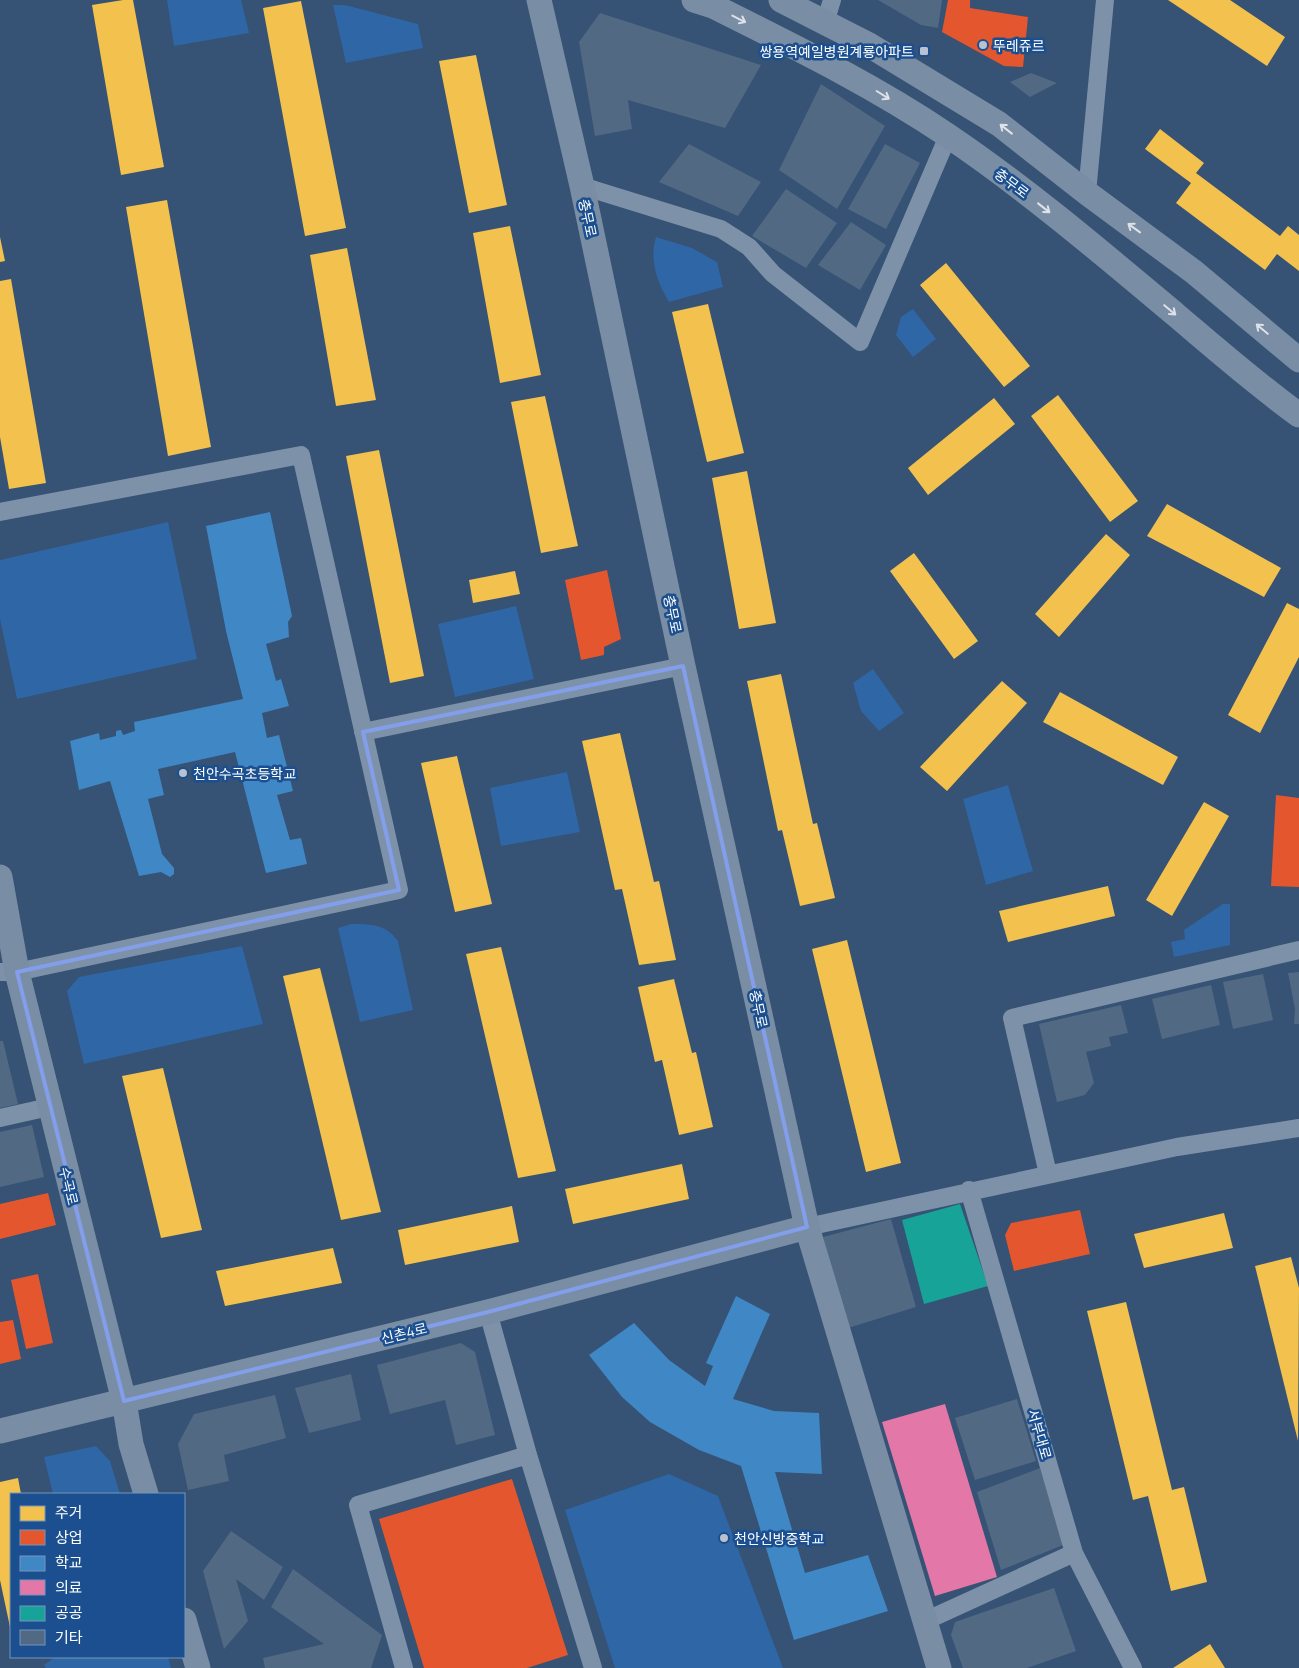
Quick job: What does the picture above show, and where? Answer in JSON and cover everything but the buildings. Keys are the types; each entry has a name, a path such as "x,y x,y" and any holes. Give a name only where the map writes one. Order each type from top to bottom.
{"street":[{"name":"충무로","path":"539,0 582,186 683,666 807,1228"},
{"name":"충무로","path":"694,0 713,6 854,77 948,136 1020,189 1114,263 1270,394 1299,415"},
{"path":"780,0 829,11 868,45 999,124 1087,193 1194,272 1299,360"},
{"path":"1087,193 1106,0"},
{"path":"582,186 721,229 748,247 773,274 860,342 948,136"},
{"path":"0,512 300,455 399,890 8,972"},
{"path":"363,732 683,666"},
{"name":"수곡로","path":"0,877 8,972 49,1107 124,1401 131,1444 146,1493"},
{"path":"1048,1174 1012,1018 1299,950"},
{"path":"0,1118 49,1107"},
{"path":"939,1668 923,1622 807,1228 970,1190 1177,1147 1299,1128"},
{"name":"서부대로","path":"970,1190 1074,1553 1133,1668"},
{"name":"신촌4로","path":"0,1431 488,1312 807,1228"},
{"path":"488,1312 528,1455 593,1668"},
{"path":"404,1668 358,1506 528,1455"},
{"path":"923,1622 1074,1553"},
{"path":"185,1623 198,1668"}],"highlighted area":[{"path":"683,666 807,1227 488,1312 124,1401 17,972 399,890 363,732"}],"shaded area":[{"path":"167,0 241,0 249,33 174,46"},
{"path":"333,5 345,5 418,24 423,48 346,63"},
{"path":"656,237 692,248 717,262 723,287 669,302 655,271 653,254"},
{"path":"913,309 936,339 913,357 896,335 901,317"},
{"path":"168,522 197,659 17,699 0,619 0,560"},
{"path":"516,606 534,679 455,697 438,624"},
{"path":"873,669 904,713 879,731 861,711 853,683"},
{"path":"567,772 580,832 501,846 490,788"},
{"path":"1008,785 1033,871 986,885 963,799"},
{"path":"1223,904 1230,904 1230,945 1174,957 1171,942 1185,939 1184,930"},
{"path":"351,924 378,926 388,931 398,941 413,1010 360,1022 338,928"},
{"path":"242,946 263,1024 84,1064 67,991 79,977"},
{"path":"96,1446 110,1461 120,1493 53,1493 44,1457"},
{"path":"669,1474 718,1496 783,1668 615,1668 565,1510"},
{"path":"54,1658 168,1658 171,1668 46,1668 44,1665"}],"place":[{"name":"뚜레쥬르","path":"983,45"},
{"name":"쌍용역예일병원계룡아파트","path":"924,51"},
{"name":"천안수곡초등학교","path":"183,773"},
{"name":"천안신방중학교","path":"724,1538"}]}
